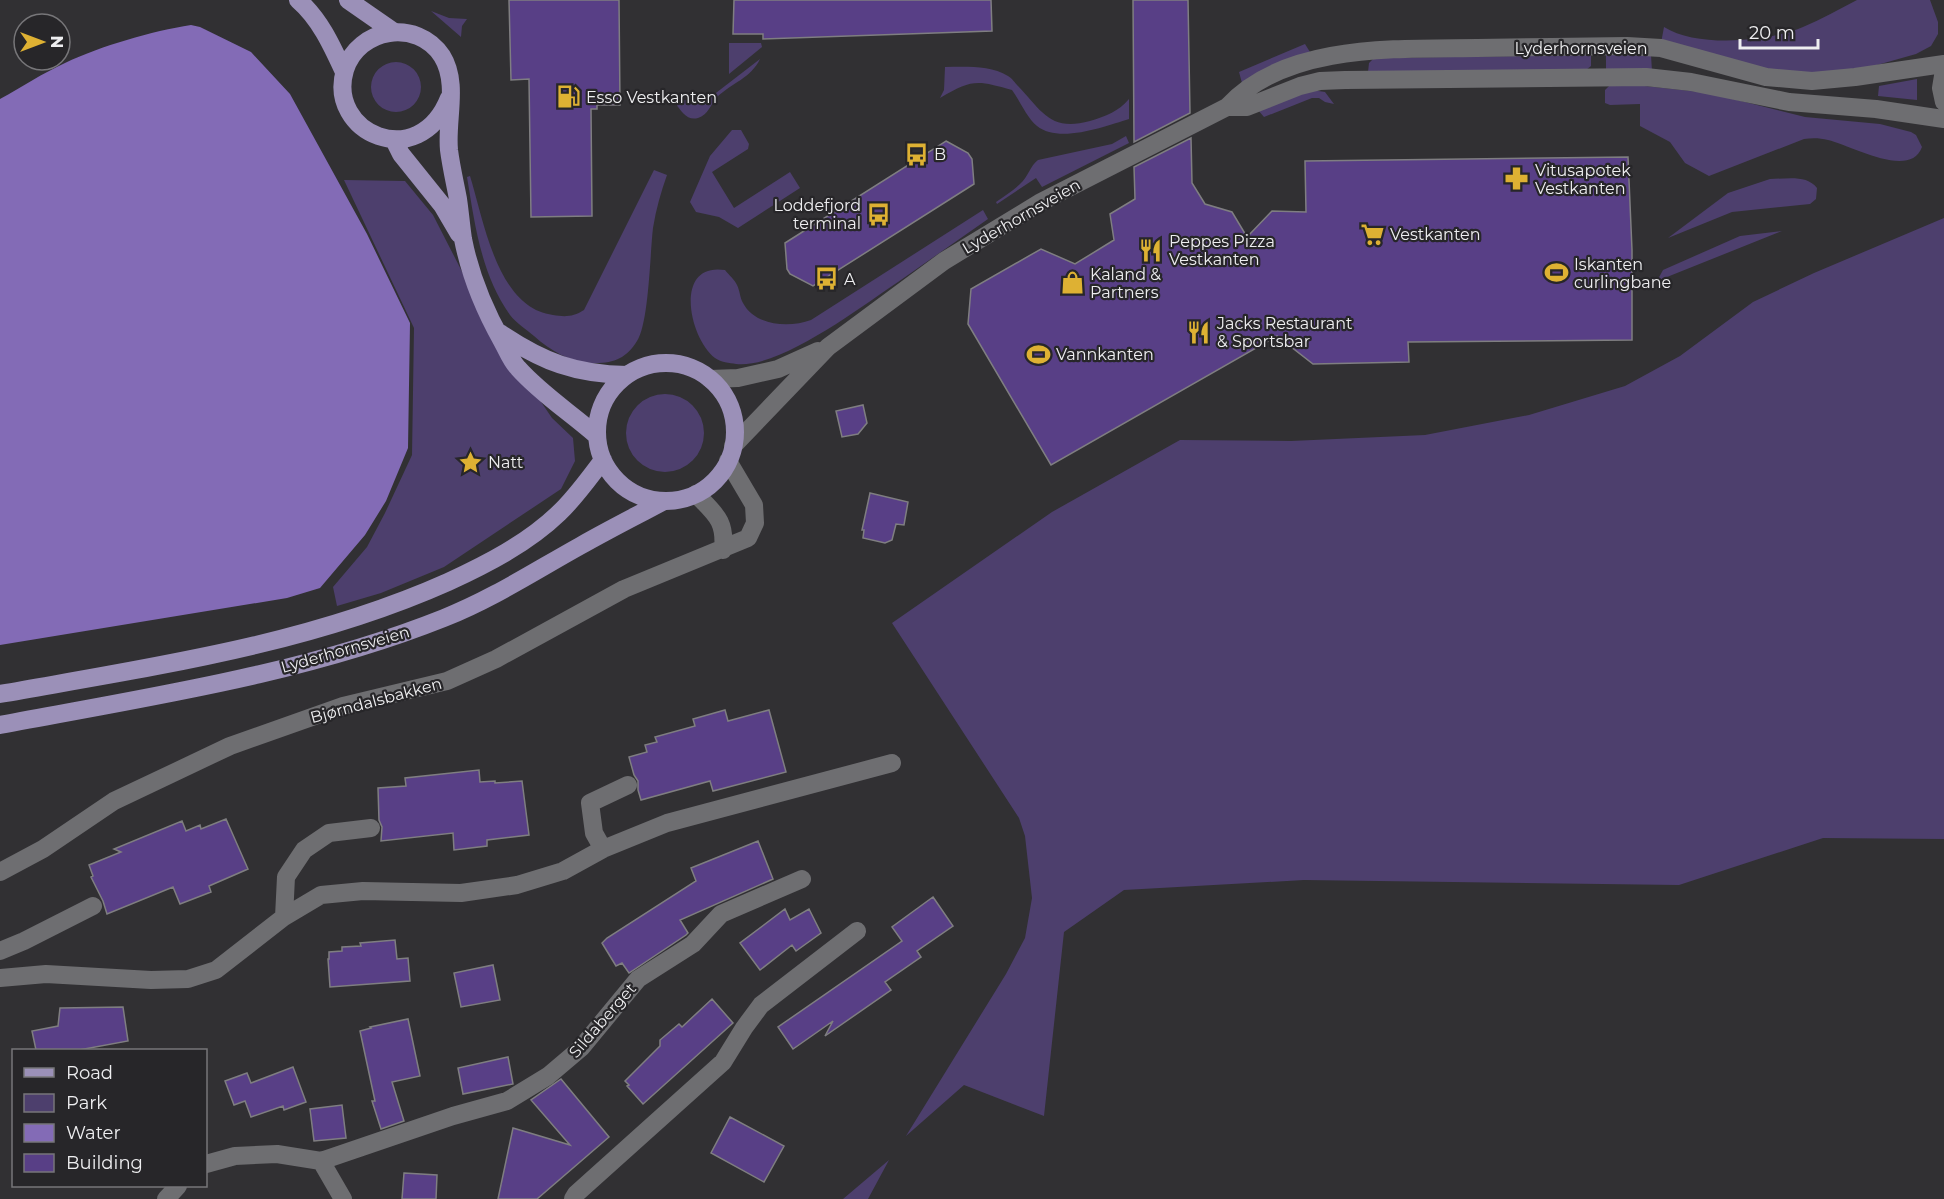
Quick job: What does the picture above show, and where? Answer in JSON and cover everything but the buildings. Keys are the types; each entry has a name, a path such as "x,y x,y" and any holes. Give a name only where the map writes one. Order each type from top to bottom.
{"main road":[{"path":"298,0 328,37 344,72"},
{"path":"348,0 394,32"},
{"path":"449,98 439,118 423,133 394,140 380,137 357,123 350,112 344,99 344,72 349,60 360,45 376,36 394,32 421,37 442,57 448,69 451,84 449,148 463,240 473,276 496,331 515,366 532,383 597,436"},
{"path":"394,140 401,154 442,205 463,240"},
{"path":"496,331 524,350 577,371 627,375"},
{"path":"669,363 691,368 710,379 723,393 731,410 735,428 731,454 720,474 710,485 680,500 648,499 634,494 621,485 603,460 597,436 598,417 605,399 616,384 627,375 654,364 669,363"},
{"name":"Lyderhornsveien","path":"0,694 277,640 318,630 430,590 480,567 523,541 559,514 603,460"},
{"name":"Lyderhornsveien","path":"0,724 195,687 331,656 390,638 445,618 501,591 664,501"}],"street":[{"name":"Lyderhornsveien","path":"710,379 738,378 778,369 828,346 944,261 1012,220 1072,186 1227,107 1240,93 1269,75 1315,59 1371,49 1627,46 1661,48 1767,77 1812,81 1866,76 1944,64"},
{"path":"1944,70 1941,88 1944,102"},
{"name":"Lyderhornsveien","path":"1227,107 1247,107 1300,86 1320,81 1646,77 1691,82 1789,102 1876,109 1944,119"},
{"name":"Lyderhornsveien","path":"731,454 828,346"},
{"name":"Bjørndalsbakken","path":"0,872 43,849 114,801 230,746 343,706 447,681 496,659 624,589 748,538 756,524 754,505 731,454"},
{"path":"696,494 716,516 725,532 723,550"},
{"path":"0,978 45,974 188,980 216,970 284,917 321,896 363,891 461,893 517,885 563,871 603,849 667,823 892,764"},
{"path":"603,849 594,832 590,803 628,786"},
{"path":"284,917 286,877 304,850 329,833 371,828"},
{"name":"Sildaberget","path":"207,1164 235,1156 266,1155 321,1161 453,1116 507,1101 548,1076 581,1048 638,979 693,944 721,914 802,879"},
{"path":"0,951 93,906"},
{"path":"573,1199 723,1062 761,1005 857,930"},
{"path":"321,1161 343,1199"},
{"path":"166,1199 176,1187"}],"green space":[{"path":"1857,0 1930,0 1938,22 1938,34 1931,46 1916,54 1870,67 1820,73 1768,70 1661,43 1664,27 1678,34 1713,40 1771,36 1803,27"},
{"path":"431,11 449,18 467,19 462,26 461,37"},
{"path":"729,43 761,43 762,47 729,74"},
{"path":"1305,44 1310,52 1242,83 1239,72"},
{"path":"1606,54 1651,55 1652,71 1606,71"},
{"path":"1591,55 1591,66 1586,70 1368,72 1369,63 1374,58"},
{"path":"760,59 752,71 717,97 701,117 694,119 688,117 676,104 679,101 712,96"},
{"path":"391,62 401,62 414,69 421,82 421,92 414,105 401,112 391,112 382,108 375,101 371,92 371,82 375,73 382,66"},
{"path":"945,67 977,67 1001,72 1011,78 1048,117 1065,124 1076,124 1101,117 1121,107 1129,99 1129,119 1070,134 1046,131 1033,123 1012,90 990,84 975,83 960,87 940,98 944,90"},
{"path":"1917,79 1917,100 1878,96 1879,86"},
{"path":"1610,85 1645,86 1709,93 1805,117 1880,124 1911,132 1916,135 1922,147 1915,156 1905,161 1893,161 1828,140 1804,139 1709,176 1685,163 1670,142 1640,126 1640,104 1610,105 1605,103 1605,90"},
{"path":"1312,90 1325,92 1334,104 1319,98 1312,98 1264,117 1258,110"},
{"path":"732,130 741,130 749,144 748,149 712,172 734,208 790,172 800,188 738,228 719,217 696,212 690,202 710,156"},
{"path":"1126,136 1129,143 1042,187 1036,178 997,204 996,202 1023,181 1038,160 1112,144"},
{"path":"654,170 667,175 654,221 647,304 637,341 623,356 606,363 583,362 560,354 515,321 500,299 481,249 467,177 470,176 488,238 506,280 518,297 534,309 565,316 584,310"},
{"path":"1795,178 1808,181 1817,188 1816,199 1810,204 1732,212 1668,238 1728,193 1770,179"},
{"path":"344,180 405,181 433,215 492,330 552,418 573,438 575,461 561,489 444,567 381,593 337,606 333,587 367,547 412,455 414,328"},
{"path":"983,210 988,219 843,320 775,357 754,363 736,364 722,361 715,358 698,335 691,304 692,289 698,278 709,271 725,270 736,283 748,311 764,321 783,324 802,323 811,320"},
{"path":"1944,218 1944,839 1823,838 1679,885 1304,880 1124,890 1064,932 1044,1116 964,1085 906,1136 1006,974 1025,938 1032,898 1025,836 1019,818 892,623 1052,512 1180,440 1291,441 1425,435 1529,415 1625,386 1680,356 1753,302 1814,273"},
{"path":"1782,231 1657,281 1663,270 1740,236"},
{"path":"665,394 680,397 697,411 704,433 701,448 687,465 665,472 650,469 633,455 626,433 629,418 643,401"},
{"path":"889,1160 868,1199 843,1199"}],"water":[{"path":"191,25 200,27 251,52 290,94 367,234 410,323 408,448 386,501 365,535 320,588 287,598 0,645 0,99 48,72 72,72 72,60 79,57 143,35"}],"place":[{"name":"Esso Vestkanten","path":"568,97"},
{"name":"B","path":"916,154"},
{"name":"Vitusapotek Vestkanten","path":"1517,179"},
{"name":"Loddefjord terminal","path":"879,214"},
{"name":"Vestkanten","path":"1372,234"},
{"name":"Peppes Pizza Vestkanten","path":"1151,250"},
{"name":"Iskanten curlingbane","path":"1556,273"},
{"name":"A","path":"826,279"},
{"name":"Kaland & Partners","path":"1072,283"},
{"name":"Jacks Restaurant & Sportsbar","path":"1199,332"},
{"name":"Vannkanten","path":"1038,354"},
{"name":"Natt","path":"470,462"}]}
